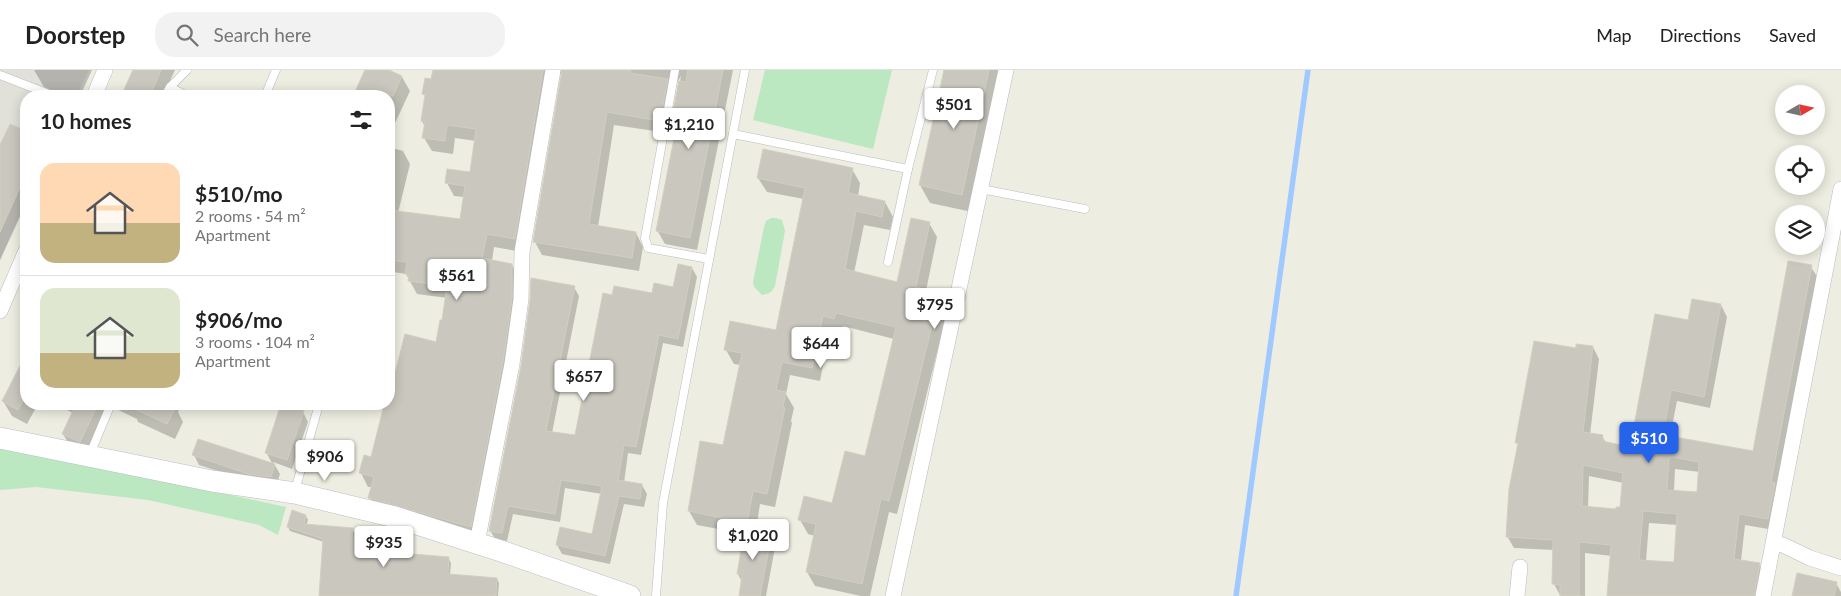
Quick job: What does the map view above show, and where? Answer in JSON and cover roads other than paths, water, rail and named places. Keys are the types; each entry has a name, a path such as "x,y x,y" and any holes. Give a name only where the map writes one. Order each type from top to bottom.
{"street":[{"path":"97,90 105,70"},
{"path":"477,543 512,364 521,299 522,252 553,70"},
{"path":"893,596 1006,70"},
{"path":"1763,596 1841,189"},
{"path":"0,311 20,264"},
{"path":"0,438 212,481 295,493 395,517 630,596"},
{"path":"1774,544 1782,545 1810,558 1841,568"},
{"path":"1516,596 1520,567"}],"lane":[{"path":"168,90 186,70"},
{"path":"268,90 276,70"},
{"path":"675,70 645,238 648,248 709,259"},
{"path":"656,596 663,503 745,70"},
{"path":"888,262 908,169 933,70"},
{"path":"0,74 39,90"},
{"path":"170,87 176,90"},
{"path":"733,134 908,169"},
{"path":"981,189 1085,209"},
{"path":"89,456 108,410"},
{"path":"295,493 317,410"}],"waterway":[{"path":"1236,596 1308,70"}]}
